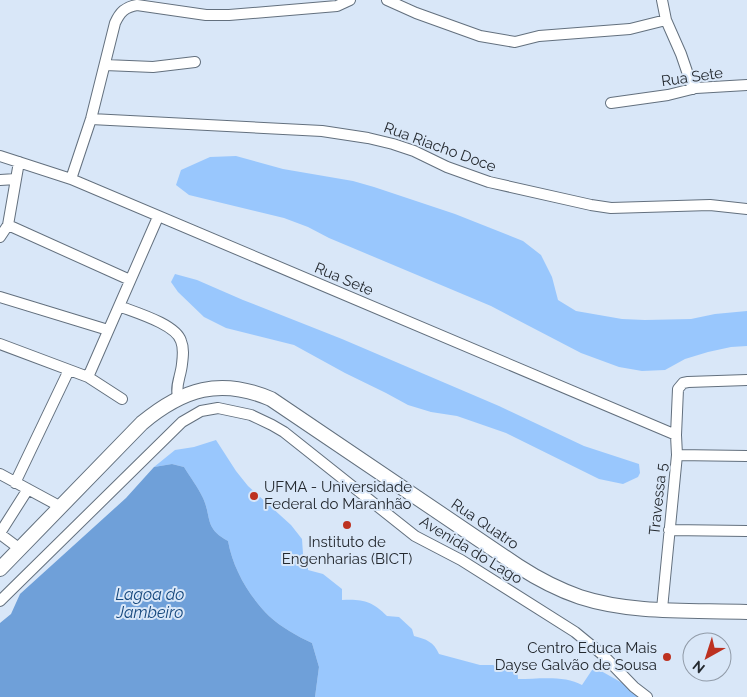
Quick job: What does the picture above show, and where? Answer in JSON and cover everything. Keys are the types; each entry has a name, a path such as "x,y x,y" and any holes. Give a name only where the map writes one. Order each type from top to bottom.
{"main road":[{"name":"Rua Quatro","path":"0,569 142,422 178,397 203,389 217,387 244,390 271,399 535,578 582,598 620,606 747,612"}],"street":[{"path":"71,179 91,120 115,23 124,10 130,6 137,5 206,16 337,6 350,0"},
{"path":"388,0 416,13 480,36 515,42 539,36 630,29 666,20"},
{"path":"662,0 666,20 681,54 693,89"},
{"path":"105,65 153,67 195,62"},
{"name":"Rua Sete","path":"611,103 668,95 693,89 747,85"},
{"name":"Rua Riacho Doce","path":"91,120 322,131 393,144 414,151 447,167 489,182 591,205 611,208 710,205 747,209"},
{"name":"Rua Sete","path":"0,156 71,179 676,435"},
{"path":"1,236 8,224 19,162"},
{"path":"0,180 16,179"},
{"path":"88,377 158,217"},
{"path":"8,224 130,280"},
{"path":"0,297 108,330"},
{"path":"119,306 168,326 181,339 184,354 176,388 178,397"},
{"path":"0,344 88,377 122,399"},
{"path":"15,482 69,370"},
{"name":"Travessa 5","path":"662,609 677,455 677,392 679,386 688,382 747,380"},
{"name":"Avenida do Lago","path":"0,601 182,422 201,411 226,408 252,415 284,432 415,536 462,560 575,632 603,655 634,687 647,697"},
{"path":"677,455 747,456"},
{"path":"0,474 61,507"},
{"path":"20,549 0,534 28,489"},
{"path":"669,530 747,531"}],"shaded area":[{"path":"236,156 283,169 353,181 374,187 455,214 523,241 541,255 552,277 558,300 576,311 622,319 645,320 691,319 715,314 747,311 747,346 708,352 685,359 665,370 642,371 619,367 581,353 491,306 329,238 308,227 284,218 189,195 176,185 181,170 210,157"},
{"path":"175,274 197,280 342,339 499,406 584,446 639,464 640,473 638,477 623,484 599,479 506,433 457,416 431,412 408,405 294,345 226,328 204,317 178,292 171,282"},
{"path":"216,440 248,486 291,525 302,539 303,554 308,560 308,570 323,574 342,589 342,600 367,602 377,607 387,616 399,617 412,629 414,636 429,642 439,654 480,665 493,665 500,669 506,661 517,666 518,679 560,679 582,685 594,667 647,697 315,697 319,667 312,643 279,624 255,600 238,572 228,541 215,532 212,527 203,498 184,467 172,464 154,467 175,450 194,447"}],"water":[{"name":"Lagoa do Jambeiro","path":"172,464 184,467 196,486 206,505 212,527 215,532 228,541 238,572 255,600 279,624 312,643 319,667 315,697 0,697 0,623 11,614 20,594 126,498 154,467"}],"place":[{"name":"UFMA - Universidade Federal do Maranhão","path":"254,496"},
{"name":"Instituto de Engenharias (BICT)","path":"347,525"},
{"name":"Centro Educa Mais Dayse Galvão de Sousa","path":"667,657"}]}
